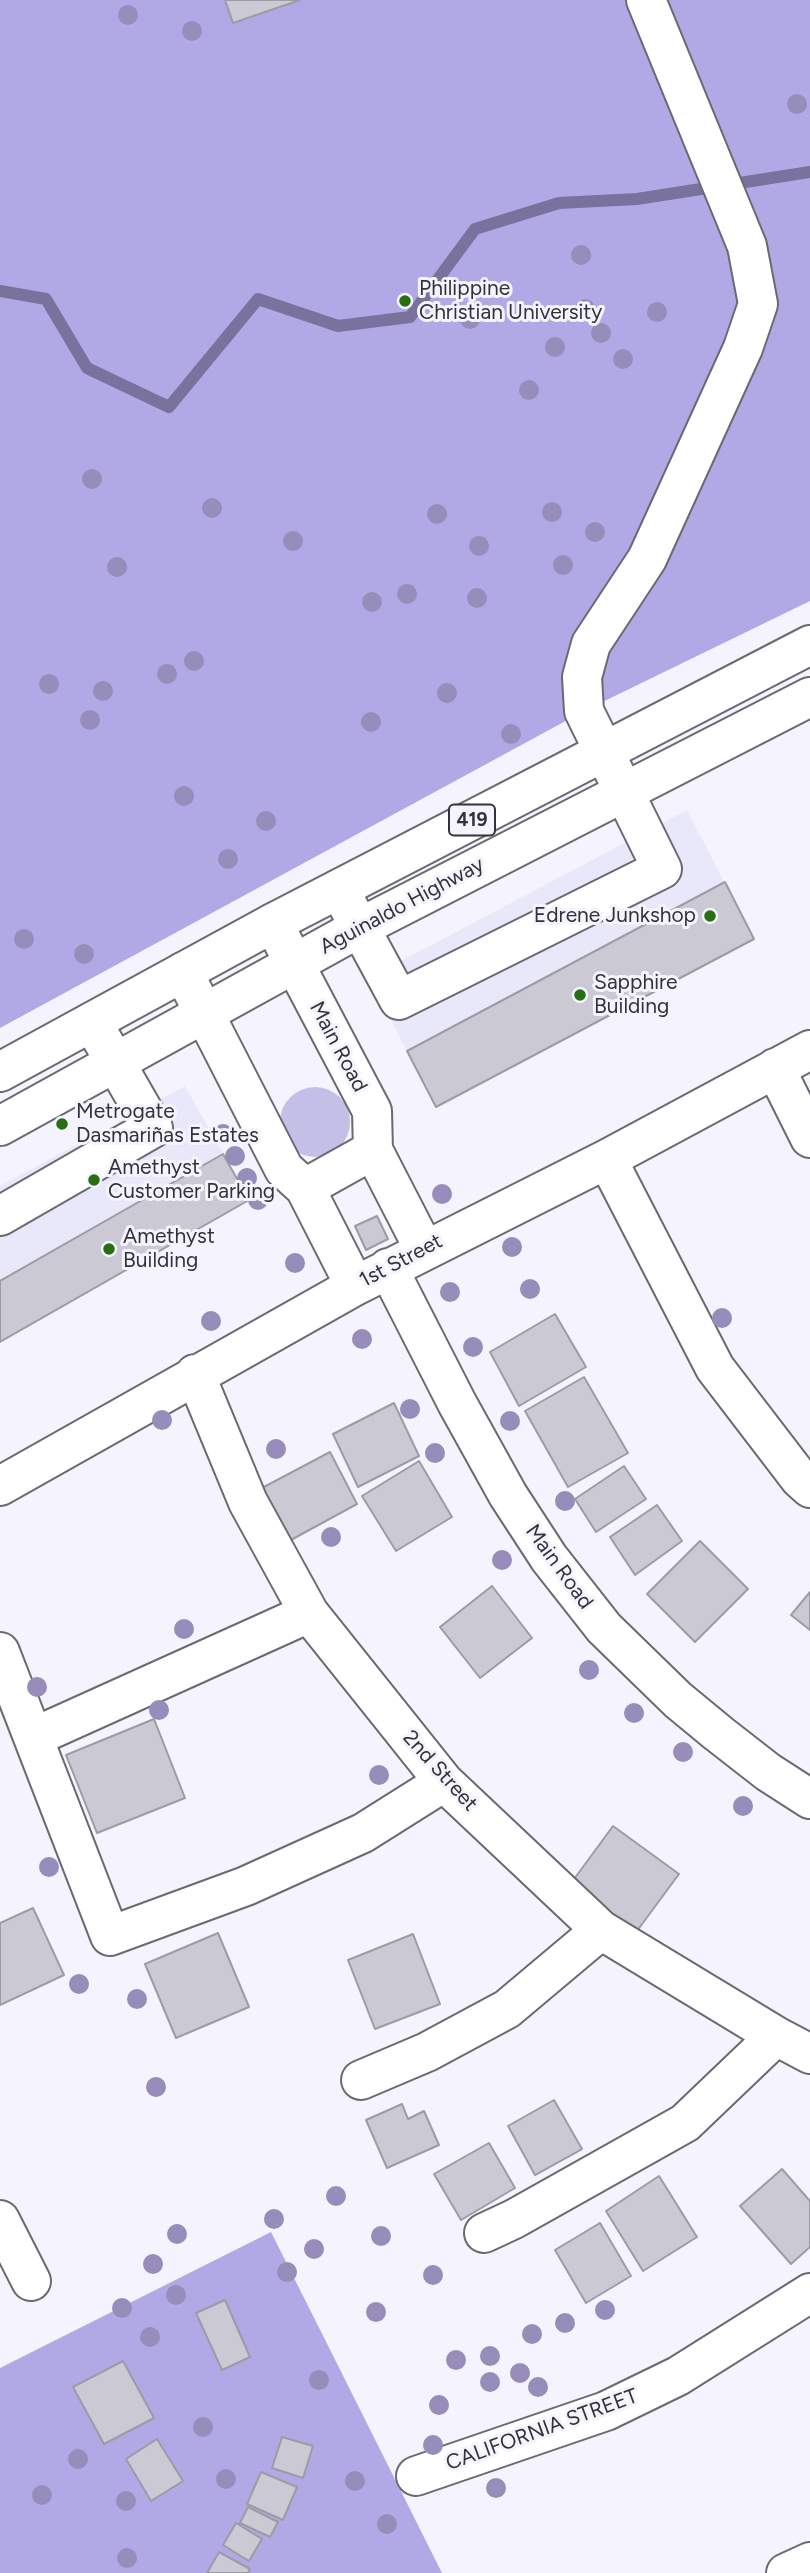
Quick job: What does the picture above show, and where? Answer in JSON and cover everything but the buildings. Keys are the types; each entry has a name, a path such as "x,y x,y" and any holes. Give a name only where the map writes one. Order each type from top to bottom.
{"street":[{"path":"340,889 399,1000 662,869 584,711 582,677 591,644 647,559 743,348 758,304 747,246 646,0"},
{"name":"Aguinaldo Highway","path":"0,1072 273,923 810,645"},
{"name":"Aguinaldo Highway","path":"0,1126 359,928 810,697"},
{"name":"Main Road","path":"273,923 372,1111 373,1150 425,1249"},
{"path":"183,971 284,1169 305,1188 355,1286"},
{"path":"0,1216 153,1128 92,1022"},
{"name":"1st Street","path":"0,1486 195,1374 388,1268 607,1159 810,1050"},
{"path":"775,1068 810,1138"},
{"path":"305,1188 373,1150"},
{"path":"607,1159 715,1368 800,1479 810,1488"},
{"name":"Main Road","path":"388,1268 508,1495 549,1558 604,1628 698,1716 768,1772 810,1800"},
{"name":"2nd Street","path":"195,1374 248,1502 309,1613 444,1782 601,1930 810,2054"},
{"path":"34,1737 309,1613"},
{"path":"0,1653 110,1936 246,1886 363,1833 444,1782"},
{"path":"361,2080 427,2052 508,2009 601,1930"},
{"path":"484,2233 526,2213 685,2123 776,2036"},
{"path":"0,2220 31,2281"},
{"name":"CALIFORNIA STREET","path":"416,2476 606,2411 678,2376 810,2293"},
{"path":"786,2573 810,2562"}],"shaded area":[{"name":"Philippine Christian University","path":"0,0 810,0 810,601 584,711 0,1028"},
{"path":"687,810 754,939 436,1107 369,978"},
{"path":"185,1086 249,1200 0,1342 0,1186"},
{"path":"315,1087 340,1097 350,1122 340,1147 315,1157 290,1147 280,1122 290,1097"},
{"path":"271,2232 442,2573 0,2573 0,2368"}],"waterway":[{"path":"0,291 46,299 87,368 169,407 258,299 338,326 410,317 475,229 559,203 637,199 810,172"}],"place":[{"name":"Philippine Christian University","path":"405,301"},
{"name":"Edrene Junkshop","path":"710,916"},
{"name":"Sapphire Building","path":"580,995"},
{"name":"Metrogate Dasmariñas Estates","path":"62,1124"},
{"name":"Amethyst Customer Parking","path":"94,1180"},
{"name":"Amethyst Building","path":"109,1249"}]}
